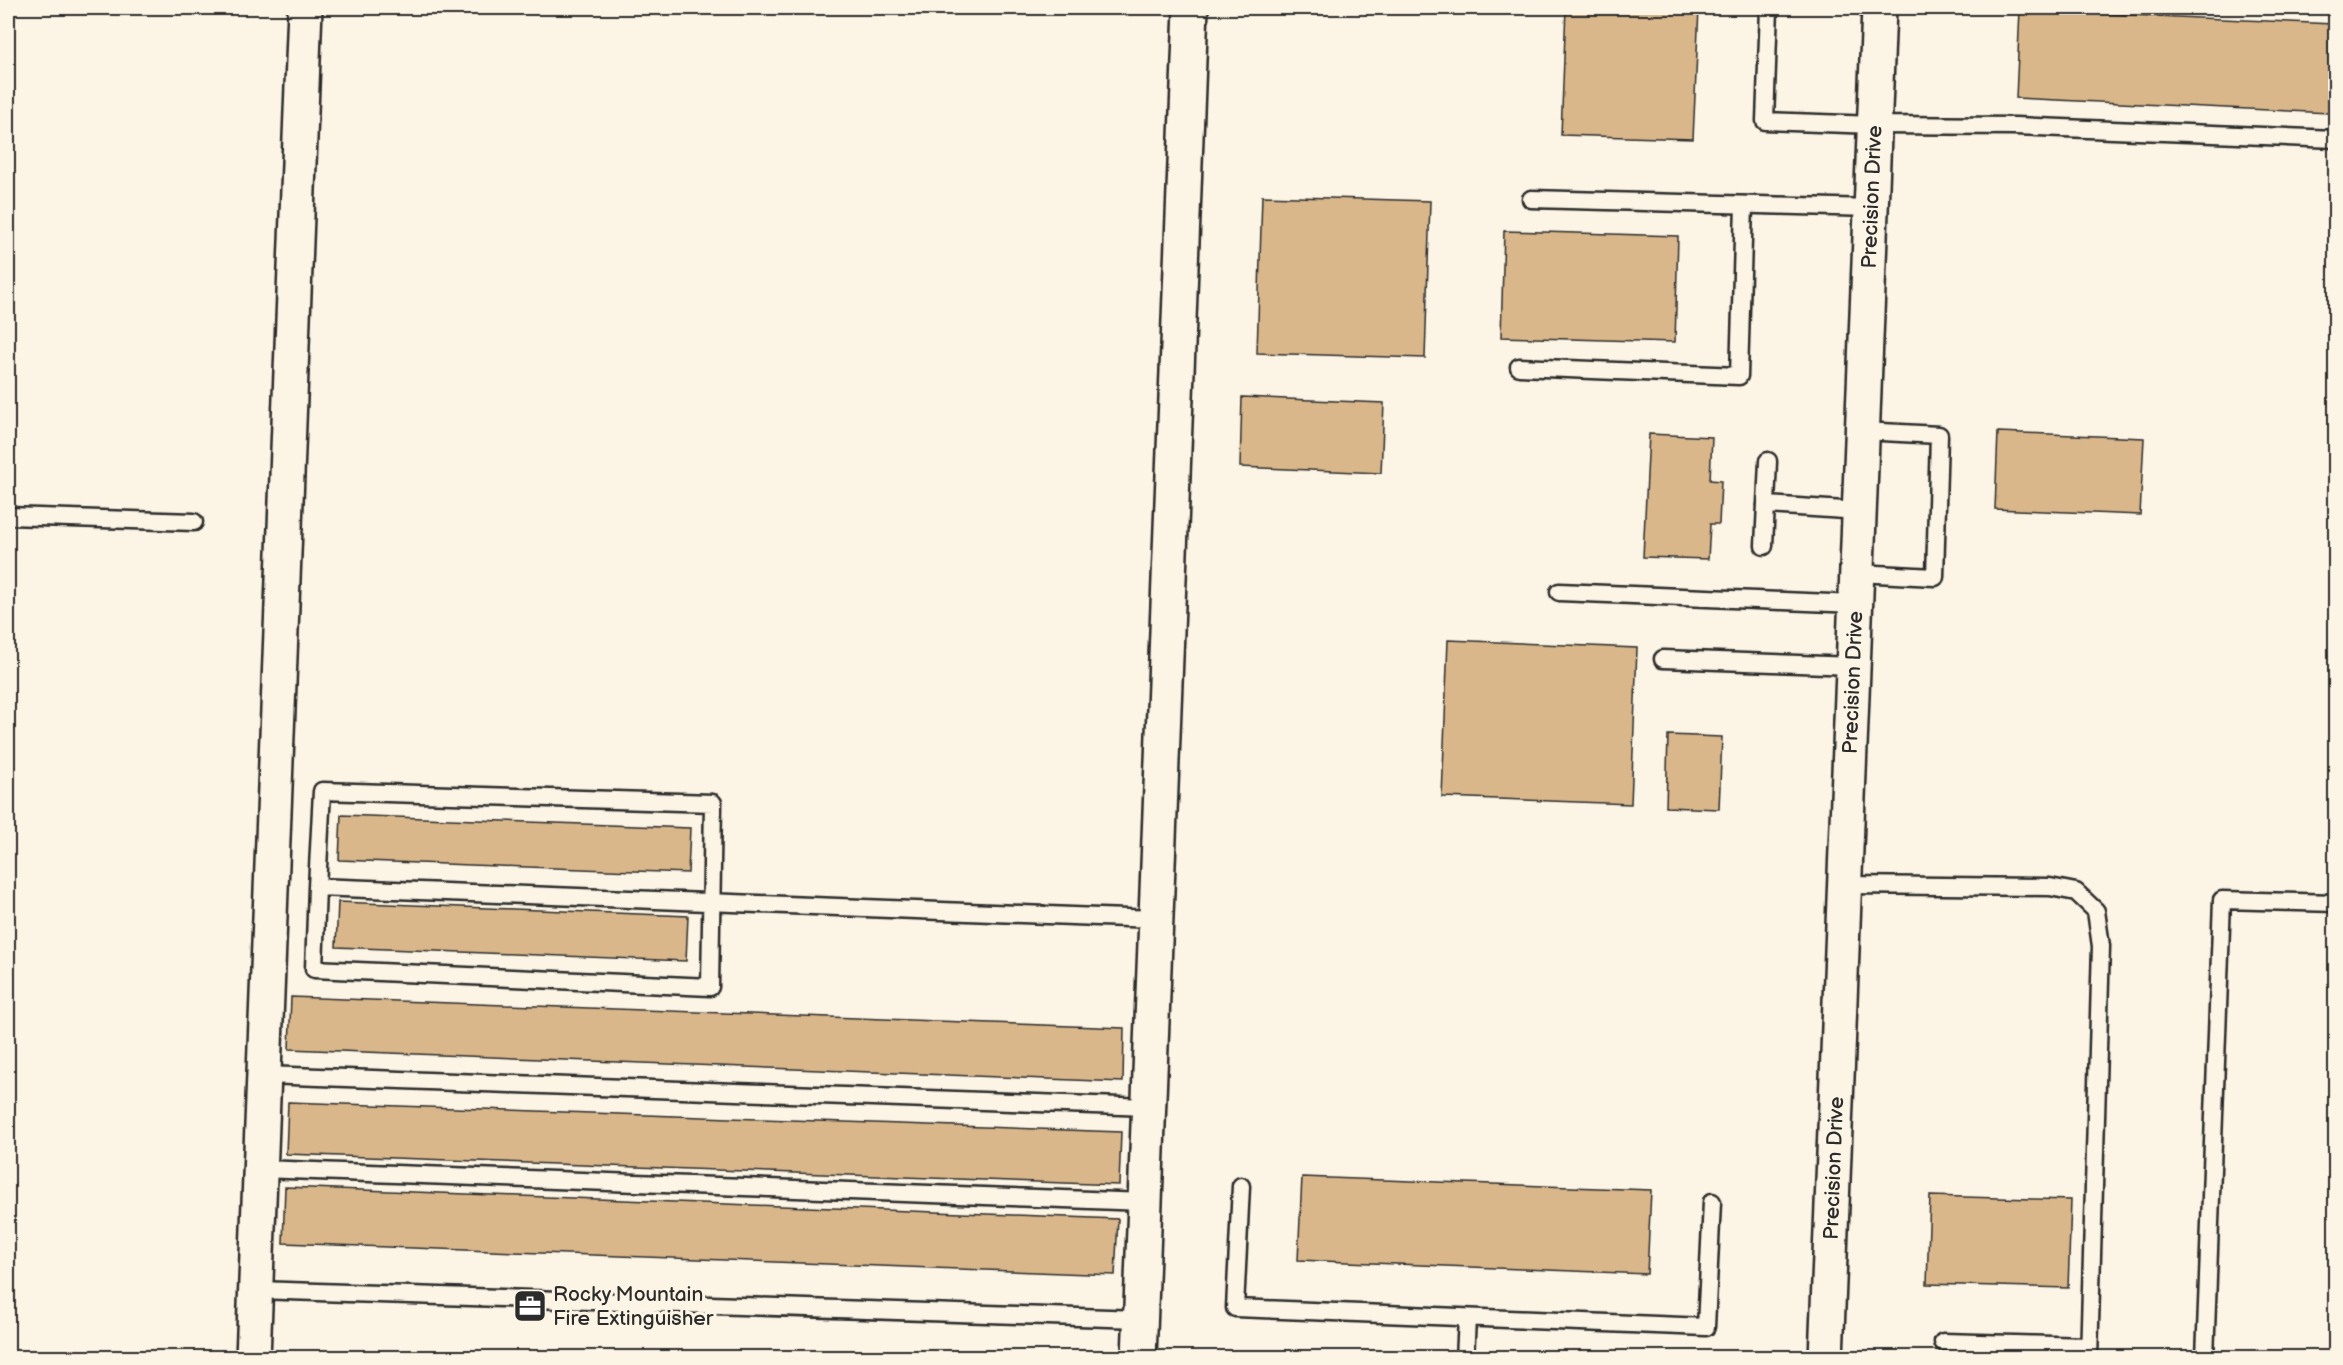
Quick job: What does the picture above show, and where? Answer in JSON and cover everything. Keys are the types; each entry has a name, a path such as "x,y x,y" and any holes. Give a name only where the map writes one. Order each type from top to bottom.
{"street":[{"path":"253,1358 305,8"},
{"path":"1139,1358 1191,8"},
{"name":"Precision Drive","path":"1826,1358 1879,8"}],"lane":[{"path":"1769,8 1765,121 2015,126 2336,139"},
{"path":"1531,199 1871,208"},
{"path":"1519,367 1738,376 1744,205"},
{"path":"1559,592 1857,589 1935,577 1939,435 1862,431"},
{"path":"1764,546 1768,461"},
{"path":"1766,505 1860,511"},
{"path":"8,516 194,522"},
{"path":"1663,659 1854,666"},
{"path":"322,791 713,803 710,987 314,969 318,887 322,791"},
{"path":"1845,885 2050,887 2076,892 2096,911 2101,946 2089,1352 1943,1342"},
{"path":"318,887 1156,919"},
{"path":"2205,1358 2222,900 2336,903"},
{"path":"264,1075 1149,1107"},
{"path":"261,1169 1145,1202"},
{"path":"1240,1186 1235,1308 1706,1327 1712,1202"},
{"path":"256,1290 1140,1319"},
{"path":"1465,1358 1467,1318"}],"building":[{"path":"1566,8 1699,8 1693,139 1561,135"},
{"path":"2020,10 2333,24 2329,113 2016,98"},
{"path":"1262,196 1430,201 1425,358 1257,353"},
{"path":"1504,231 1678,236 1675,342 1501,337"},
{"path":"1242,397 1384,403 1381,473 1240,467"},
{"path":"1998,432 2144,438 2140,515 1995,509"},
{"path":"1649,434 1712,437 1710,480 1721,481 1719,524 1710,524 1708,559 1643,557"},
{"path":"1448,640 1637,648 1631,804 1442,797"},
{"path":"1668,735 1722,737 1719,809 1666,807"},
{"path":"341,815 690,828 688,873 339,860"},
{"path":"338,902 688,916 686,961 336,947"},
{"path":"291,997 1124,1028 1123,1082 289,1049"},
{"path":"288,1102 1121,1132 1119,1185 286,1154"},
{"path":"1302,1177 1651,1190 1647,1274 1298,1260"},
{"path":"285,1187 1118,1219 1115,1275 283,1243"},
{"path":"1930,1196 2071,1200 2068,1288 1927,1284"}],"place":[{"name":"Rocky Mountain Fire Extinguisher","path":"530,1306"}]}
